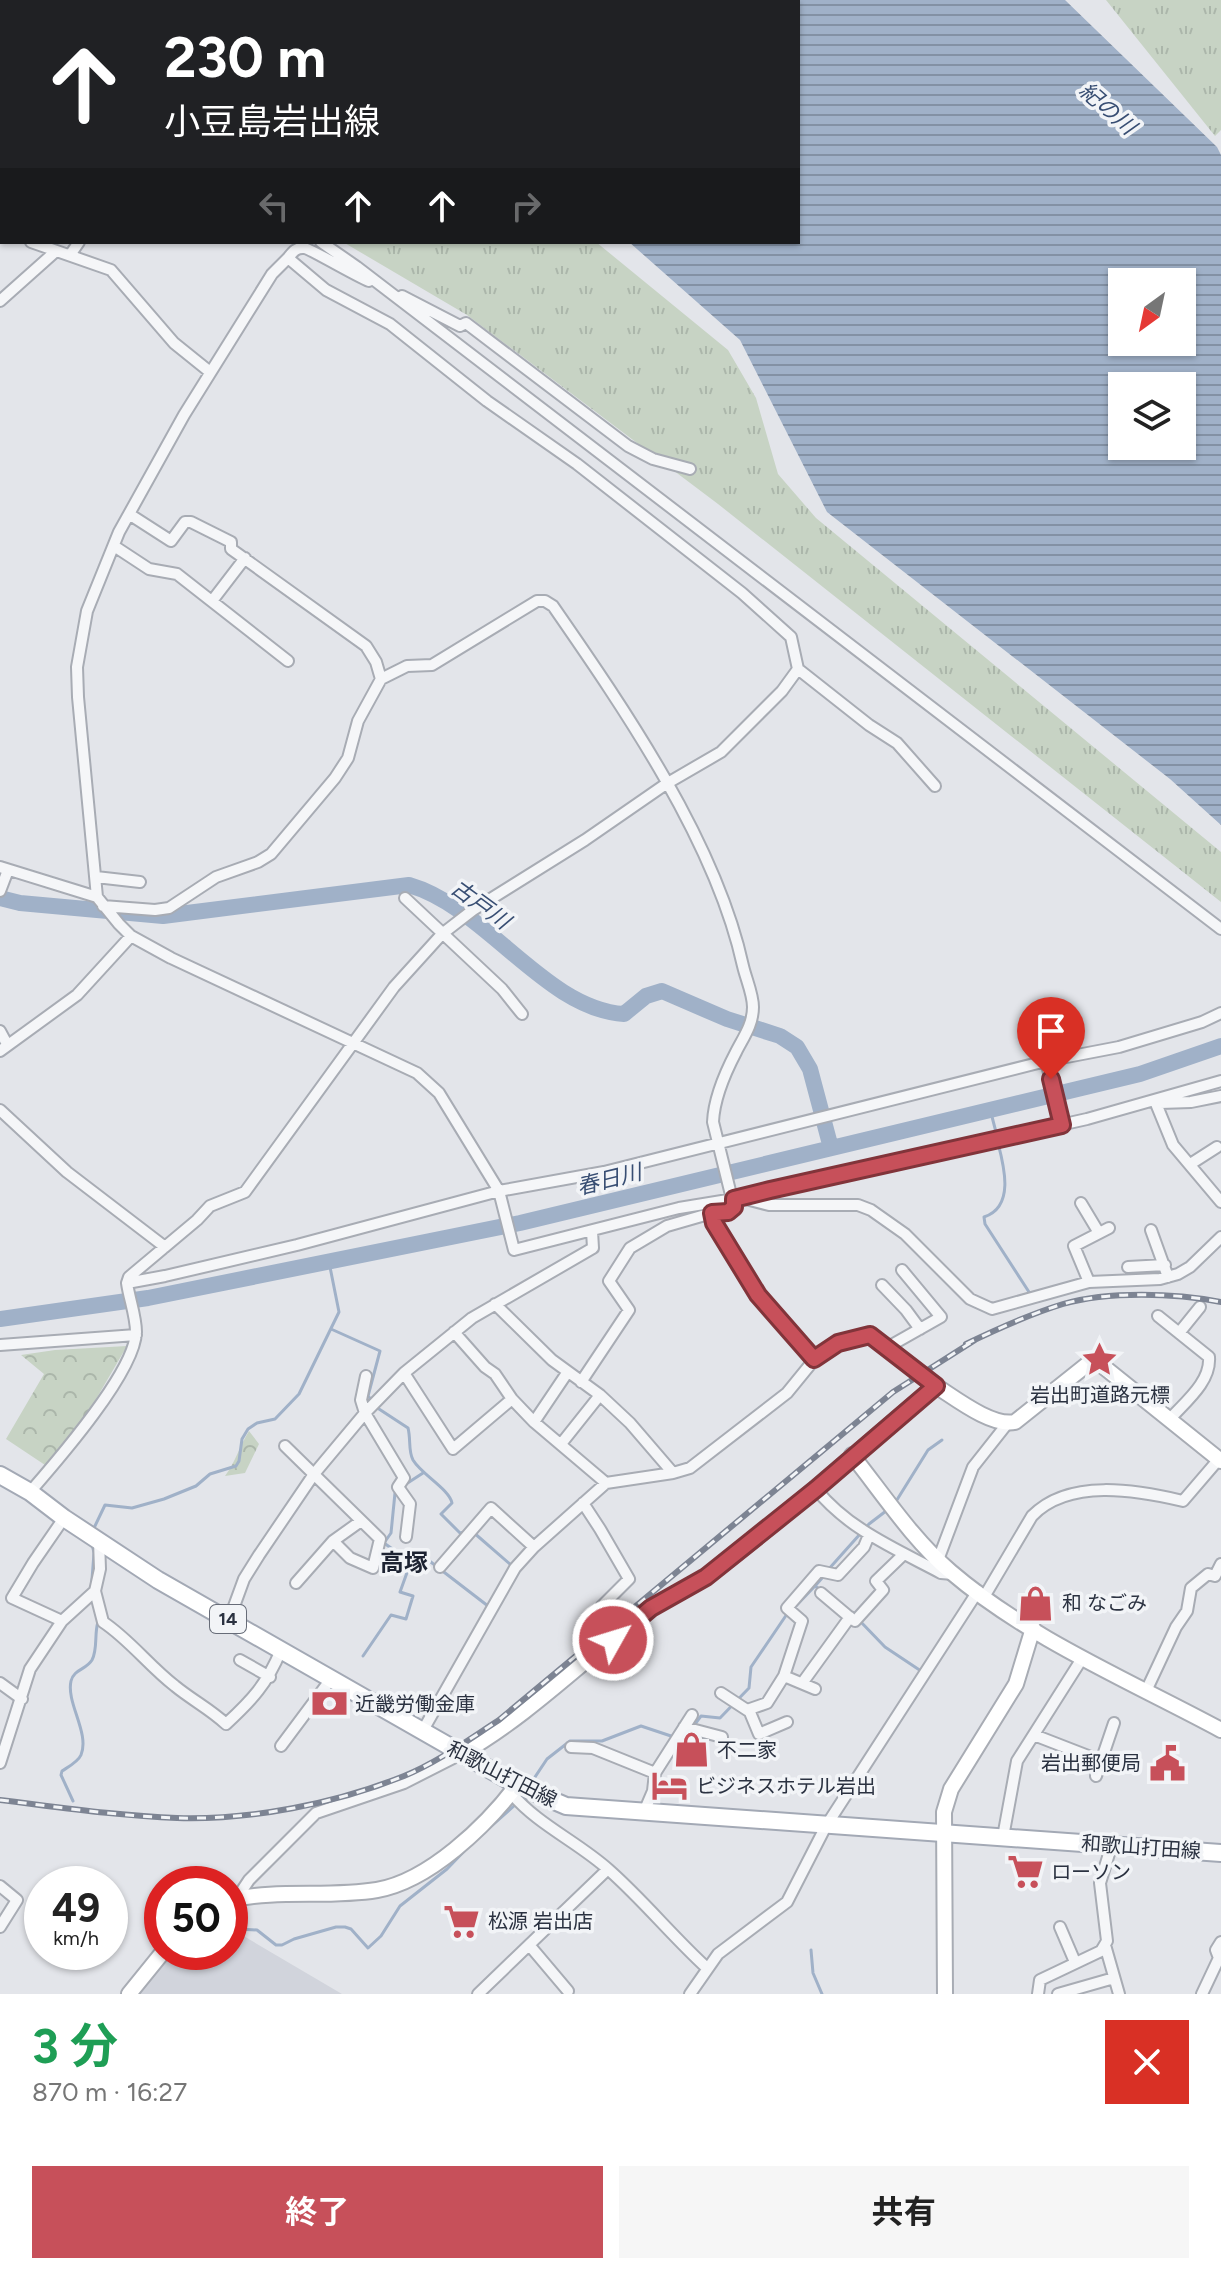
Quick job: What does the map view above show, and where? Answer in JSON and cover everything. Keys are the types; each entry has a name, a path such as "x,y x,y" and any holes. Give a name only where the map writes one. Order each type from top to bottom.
{"main road":[{"path":"461,1754 492,1737 517,1718 651,1608 706,1577 816,1489 936,1386 973,1410 1007,1424 1015,1422 1094,1359 1220,1460"},
{"path":"852,1455 953,1574 1033,1628 1221,1730"},
{"name":"和歌山打田線","path":"0,1475 30,1492 158,1580 461,1754 514,1789 566,1806 1221,1853"},
{"path":"945,1994 944,1812 951,1789 1016,1684 1033,1628"},
{"path":"248,1898 377,1890 402,1884 420,1876 452,1851 490,1817 514,1789"},
{"path":"129,1994 148,1970"}],"street":[{"path":"37,244 111,270 174,343 210,372"},
{"path":"70,255 78,244"},
{"path":"324,244 1221,929"},
{"path":"690,469 653,459 628,446 466,323 460,326 328,262 308,249 301,247 294,251 272,274 210,372 129,514 87,611 77,667 78,697 100,901 131,936 171,958 417,1073 439,1093 500,1196 514,1250 679,1208 1062,1125 1155,1102 1221,1081"},
{"path":"0,301 56,251"},
{"path":"288,258 326,290 390,324 742,593 791,637 798,669 897,743 935,786"},
{"path":"129,514 171,541 185,522 191,522 231,542 231,549 366,646 376,662 381,679"},
{"path":"114,546 149,569 177,574 288,661"},
{"path":"212,601 245,558"},
{"path":"0,891 4,868 100,901 155,910 169,908 216,877 271,854 348,758 358,721 381,679 407,666 432,665 537,601 553,606 589,657 688,822 719,889 737,939 753,1006 746,1036 730,1064 714,1109 713,1122 735,1197 734,1207 728,1212 712,1213 667,1226 630,1248 609,1281 629,1310 581,1382"},
{"path":"30,1492 105,1400 126,1360 136,1330 129,1277 210,1206 245,1192 394,987 442,934 473,910 585,840 666,784 721,752 782,691 798,669"},
{"path":"96,877 140,882"},
{"path":"405,898 502,989 522,1014"},
{"path":"0,1031 4,1048 77,995 131,936"},
{"path":"128,1287 719,1146 1046,1061 1119,1047 1202,1022 1221,1013"},
{"path":"1046,1061 1062,1125"},
{"path":"1155,1102 1191,1102 1221,1096"},
{"path":"1155,1102 1173,1145 1221,1202"},
{"path":"0,1110 67,1172 165,1247"},
{"path":"1192,1163 1220,1146"},
{"path":"735,1197 769,1205 858,1205 871,1210 905,1234 970,1299 992,1309 1089,1282 1190,1267 1221,1237"},
{"path":"1081,1203 1104,1231 1074,1246 1089,1282"},
{"path":"712,1213 714,1223 758,1295 814,1359"},
{"path":"1151,1230 1167,1271"},
{"path":"229,1620 244,1579 314,1474 365,1413 404,1373 454,1332 495,1304 593,1248 592,1231"},
{"path":"1128,1267 1167,1271"},
{"path":"888,1347 941,1317 902,1270"},
{"path":"882,1285 920,1329"},
{"path":"495,1304 567,1373 600,1395 654,1449 673,1473"},
{"path":"1179,1333 1200,1307"},
{"path":"1158,1316 1209,1357 1210,1368 1204,1380 1170,1419"},
{"path":"0,1345 136,1330"},
{"path":"454,1332 495,1374 512,1399 534,1422 606,1483"},
{"path":"422,1732 515,1568 606,1483 673,1473 700,1461 787,1393 814,1359 838,1343 870,1335 936,1386"},
{"path":"404,1373 453,1449 512,1399"},
{"path":"534,1422 567,1373"},
{"path":"366,1376 361,1400 365,1413 404,1478 398,1487 410,1504 406,1537"},
{"path":"561,1444 600,1395"},
{"path":"938,1560 973,1467 1007,1424"},
{"path":"285,1446 380,1539 373,1568 350,1558 333,1541"},
{"path":"690,1994 718,1954 787,1902 826,1826 1032,1516 1043,1505 1073,1493 1121,1491 1183,1501 1220,1460"},
{"path":"816,1489 832,1509 869,1535 941,1573 953,1574"},
{"path":"583,1503 629,1579 586,1622"},
{"path":"440,1567 491,1508 534,1547"},
{"path":"62,1621 12,1598 64,1518"},
{"path":"296,1583 333,1541 361,1521"},
{"path":"749,1710 767,1703 784,1676 802,1621 787,1608 819,1571 838,1575 864,1547 869,1535"},
{"path":"0,1763 30,1669 62,1621 92,1595 100,1569 99,1541"},
{"path":"803,1682 883,1590 876,1581 904,1554"},
{"path":"1147,1689 1176,1627 1187,1611 1191,1588 1208,1574 1218,1580 1221,1564"},
{"path":"821,1593 855,1621"},
{"path":"92,1595 103,1622 122,1635 175,1687 214,1712 226,1724 253,1699 270,1677 281,1650"},
{"path":"1003,1837 1017,1761 1083,1657"},
{"path":"240,1660 270,1677"},
{"path":"784,1676 815,1689"},
{"path":"281,1746 331,1679"},
{"path":"0,1683 22,1699"},
{"path":"721,1693 749,1710 759,1734 787,1722"},
{"path":"644,1812 653,1791 655,1773 692,1715"},
{"path":"1096,1776 1114,1723"},
{"path":"684,1727 722,1737"},
{"path":"1034,1735 1101,1761"},
{"path":"571,1747 593,1748 655,1773"},
{"path":"248,1882 316,1813 404,1783 461,1754"},
{"path":"514,1789 531,1814 569,1838 608,1869 707,1968"},
{"path":"1038,1994 1040,1980 1101,1951 1107,1941 1100,1883 1112,1844"},
{"path":"478,1994 608,1869"},
{"path":"0,1886 17,1900 0,1927"},
{"path":"1060,1927 1075,1962"},
{"path":"1206,1993 1220,1959 1216,1950 1221,1942"},
{"path":"1105,1945 1119,1994"},
{"path":"530,1946 568,1991"},
{"path":"1058,1994 1114,1978"}],"shaded area":[{"path":"248,1939 342,1994 138,1994 159,1970 248,1970"}],"green space":[{"path":"1106,0 1221,0 1221,130 1215,136"},
{"path":"346,244 598,244 728,350 756,398 778,474 816,518 1221,852 1221,902 718,504 467,315"},
{"path":"127,1346 85,1418 45,1465 6,1439 44,1374 21,1355"},
{"path":"249,1431 259,1444 245,1473 225,1476 232,1465"}],"water":[{"name":"紀の川","path":"800,0 1065,0 1217,147 1221,155 1221,825 1170,779 827,512 740,340 631,244 800,244"}],"waterway":[{"name":"古戸川","path":"0,898 20,903 163,916 409,885 437,897 464,914 542,977 568,995 595,1008 624,1014 646,996 662,991 727,1019 780,1036 797,1047 810,1069 831,1148"},
{"name":"春日川","path":"0,1319 148,1298 520,1223 1140,1074 1221,1046"},
{"path":"990,1109 997,1136"},
{"path":"998,1143 1004,1174 1004,1195 994,1212 984,1217 985,1224 1029,1292"},
{"path":"94,1528 105,1505 132,1508 164,1499 196,1486 210,1474 236,1466 242,1439 248,1429 257,1423 275,1419 299,1394 339,1312 329,1262"},
{"path":"331,1329 380,1351 368,1396 379,1409 408,1428 413,1460 446,1492 452,1503 441,1514 460,1533 465,1532"},
{"path":"895,1503 928,1450 942,1440"},
{"path":"403,1486 423,1473"},
{"path":"397,1491 391,1533 384,1543 398,1553 423,1556 488,1606"},
{"path":"827,1571 869,1524 886,1511"},
{"path":"473,1532 511,1565"},
{"path":"91,1592 92,1544"},
{"path":"363,1656 391,1615 406,1619 413,1596 400,1592 413,1556"},
{"path":"822,1591 815,1586 823,1577"},
{"path":"793,1609 815,1586"},
{"path":"531,1783 547,1759 570,1741 602,1741 641,1726 683,1740 701,1716 720,1718 749,1688 751,1667 787,1614"},
{"path":"859,1620 885,1647 921,1671"},
{"path":"73,1801 61,1775 80,1758 83,1746 70,1690 71,1681 92,1660 98,1622"},
{"path":"478,1838 515,1805"},
{"path":"248,1930 257,1930 276,1945 282,1945 294,1939 345,1927 351,1929 368,1948 381,1936 400,1906 447,1869 472,1843"},
{"path":"811,1950 813,1973 822,1994"}],"railway":[{"path":"966,1344 1038,1312 1081,1300 1142,1295 1221,1302"},
{"path":"0,1800 155,1817 234,1816 292,1808 350,1795 417,1770 499,1720 893,1392 975,1340"}],"place":[{"name":"岩出町道路元標","path":"1100,1360"},
{"name":"和 なごみ","path":"1036,1603"},
{"name":"近畿労働金庫","path":"329,1704"},
{"name":"不二家","path":"691,1750"},
{"name":"岩出郵便局","path":"1167,1763"},
{"name":"ビジネスホテル岩出","path":"670,1786"},
{"name":"ローソン","path":"1025,1872"},
{"name":"松源 岩出店","path":"462,1921"}],"district":[{"name":"高塚","path":"404,1563"}],"route":[{"path":"613,1640 651,1608 706,1577 816,1489 936,1386 870,1335 838,1343 814,1359 758,1295 714,1223 712,1213 728,1212 734,1207 734,1199 1062,1125 1051,1079"}]}
